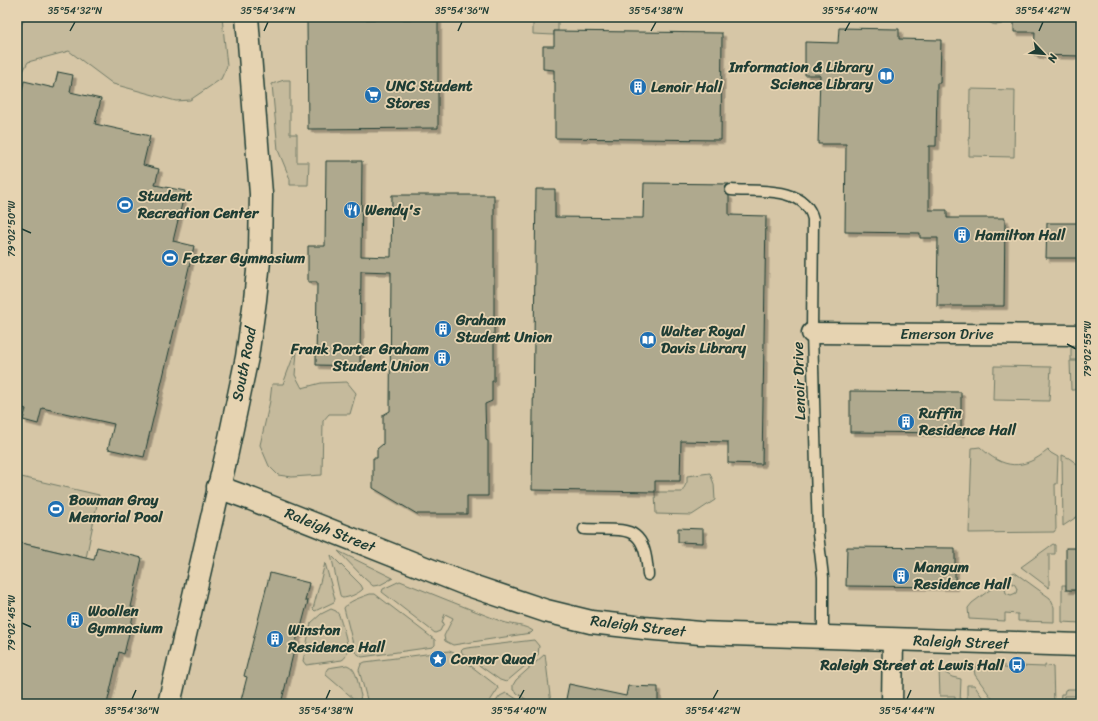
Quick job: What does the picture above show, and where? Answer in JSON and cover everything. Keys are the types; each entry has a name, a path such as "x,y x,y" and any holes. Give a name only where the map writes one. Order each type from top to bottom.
{"street":[{"name":"South Road","path":"169,704 247,357 255,300 260,251 261,194 247,17"},
{"name":"Emerson Drive","path":"812,333 1081,335"},
{"name":"Raleigh Street","path":"218,487 251,498 464,583 546,611 591,622 700,633 1081,645"},
{"path":"892,704 893,640"}],"lane":[{"name":"Lenoir Drive","path":"731,190 789,194 803,201 810,210 813,224 812,333 818,534 823,577 823,637"},
{"path":"584,529 629,531 638,537 646,550 648,575"}],"shaded area":[{"path":"17,17 1081,17 1081,704 17,704"},
{"path":"27,17 222,17 227,66 221,79 190,100 176,101 113,84 69,51 28,62 17,83 17,30"},
{"path":"533,17 558,17 558,31 554,31 554,35 533,34"},
{"path":"986,17 1006,17 1002,24 997,25 990,23"},
{"path":"284,80 290,80 290,134 297,134 297,162 309,162 308,185 290,185 290,179 278,150 272,84"},
{"path":"970,89 1015,90 1014,157 969,156"},
{"path":"1071,348 1081,348 1081,360 1071,360"},
{"path":"297,352 295,375 302,388 321,383 347,382 356,393 350,414 329,414 323,421 322,475 292,477 278,475 269,466 260,445 270,401 272,384 283,384 292,360"},
{"path":"1070,361 1081,361 1081,385 1074,390 1071,390"},
{"path":"994,366 1051,367 1049,401 993,400"},
{"path":"980,447 997,460 1013,465 1030,461 1039,457 1048,450 1058,457 1057,484 1055,484 1056,529 1054,532 969,533 972,448"},
{"path":"1062,455 1069,458 1081,467 1081,514 1063,526"},
{"path":"710,473 714,484 715,500 692,515 656,514 655,492 682,492 687,482 687,476"},
{"name":"Bowman Gray Memorial Pool","path":"17,476 99,495 86,558 17,542"},
{"path":"1053,544 1055,545 1055,554 1049,554 1049,588 1021,567"},
{"path":"338,551 393,578 380,585 373,586"},
{"path":"331,555 361,585 363,589 358,593 342,598"},
{"path":"325,563 335,599 334,602 315,611 313,609"},
{"path":"1014,572 1050,598 1054,607 1054,622 1018,621 1018,614 1005,613 1005,621 969,619 968,608 972,603","holes":["1012,583 1017,589 1016,593 1011,595 1006,593 1005,589 1008,584"]},
{"path":"400,581 503,622 522,626 533,631 531,633 453,645 445,641 444,636 453,618 445,614 442,622 444,623 440,631 435,633 382,592 383,589"},
{"path":"1062,585 1066,585 1066,590 1081,590 1081,623 1062,622"},
{"path":"370,594 375,594 435,640 435,645 433,647 362,657 355,652 344,608 352,601"},
{"path":"331,609 336,611 339,615 346,639 347,652 345,657 342,660 306,665 303,661 311,623 321,614"},
{"path":"534,640 539,646 538,655 506,682 500,680 463,654 461,651 467,648"},
{"path":"449,651 454,653 497,686 498,689 488,704 368,703 359,670 361,664 365,662"},
{"path":"545,654 551,704 532,704 513,690 513,685 516,680"},
{"path":"979,664 1004,665 1004,668 1017,669 1018,666 1045,667 1045,665 1053,667 1054,704 996,704 975,675 974,669 976,669 976,666"},
{"path":"347,665 351,667 357,678 361,696 358,700 354,699 326,675 328,668"},
{"path":"939,669 952,677 961,679 960,704 955,704 955,696 940,696"},
{"path":"967,685 974,685 987,704 967,704"},
{"path":"1081,689 1081,696 1064,696 1063,702 1060,702 1061,694 1064,694 1065,690"},
{"path":"506,693 524,704 494,704 500,696"}],"building":[{"path":"1014,17 1081,17 1081,56 1034,55 1035,32 1014,32"},
{"name":"UNC Student Stores","path":"438,19 438,128 308,129 307,20"},
{"path":"839,28 899,29 899,39 941,40 940,83 937,83 936,146 929,146 929,210 947,210 947,218 1005,218 1004,306 937,306 938,238 920,238 920,233 845,232 846,144 818,144 820,75 805,75 805,42 838,43"},
{"name":"Lenoir Hall","path":"554,31 722,33 721,140 555,138 554,70 543,69 543,46 554,46"},
{"name":"Fetzer Gymnasium","path":"58,72 73,75 70,92 101,99 95,124 150,136 143,165 159,169 155,185 185,191 173,241 194,246 144,457 108,449 114,424 42,408 38,424 23,420 26,409 17,406 17,112 24,81 54,88"},
{"name":"Frank Porter Graham Student Union","path":"326,161 362,161 361,256 391,257 392,195 494,195 494,381 492,381 492,401 485,404 486,440 488,441 488,496 467,496 467,514 417,514 373,488 373,458 377,458 377,449 383,444 383,415 390,411 391,272 361,271 360,366 316,365 317,282 308,282 308,246 325,246"},
{"name":"Walter Royal Davis Library","path":"644,183 729,184 726,186 725,193 729,196 729,215 766,216 762,464 728,463 728,442 681,441 680,481 655,481 655,492 532,490 536,189 555,189 555,217 643,218"},
{"path":"1047,223 1081,223 1081,258 1046,258"},
{"name":"Ruffin Residence Hall","path":"850,391 961,392 961,433 850,432"},
{"path":"678,528 703,529 703,543 678,542"},
{"name":"Woollen Gymnasium","path":"17,542 94,560 97,547 142,558 131,607 135,608 124,654 119,652 107,704 17,704"},
{"name":"Mangum Residence Hall","path":"847,547 955,548 955,587 846,586"},
{"path":"1066,548 1081,548 1081,590 1066,590"},
{"name":"Winston Residence Hall","path":"270,573 309,583 305,601 308,601 299,635 298,634 281,704 240,704 247,677 244,676"},
{"path":"569,684 626,696 628,686 658,687 658,704 565,704"}],"place":[{"name":"Information & Library Science Library","path":"886,76"},
{"name":"Lenoir Hall","path":"638,87"},
{"name":"UNC Student Stores","path":"373,95"},
{"name":"Student Recreation Center","path":"125,205"},
{"name":"Wendy's","path":"352,210"},
{"name":"Hamilton Hall","path":"962,235"},
{"name":"Fetzer Gymnasium","path":"170,258"},
{"name":"Graham Student Union","path":"443,329"},
{"name":"Walter Royal Davis Library","path":"648,340"},
{"name":"Frank Porter Graham Student Union","path":"442,358"},
{"name":"Ruffin Residence Hall","path":"906,422"},
{"name":"Bowman Gray Memorial Pool","path":"56,509"},
{"name":"Mangum Residence Hall","path":"901,576"},
{"name":"Woollen Gymnasium","path":"75,620"},
{"name":"Winston Residence Hall","path":"275,639"},
{"name":"Connor Quad","path":"438,659"},
{"name":"Raleigh Street at Lewis Hall","path":"1017,665"}]}
